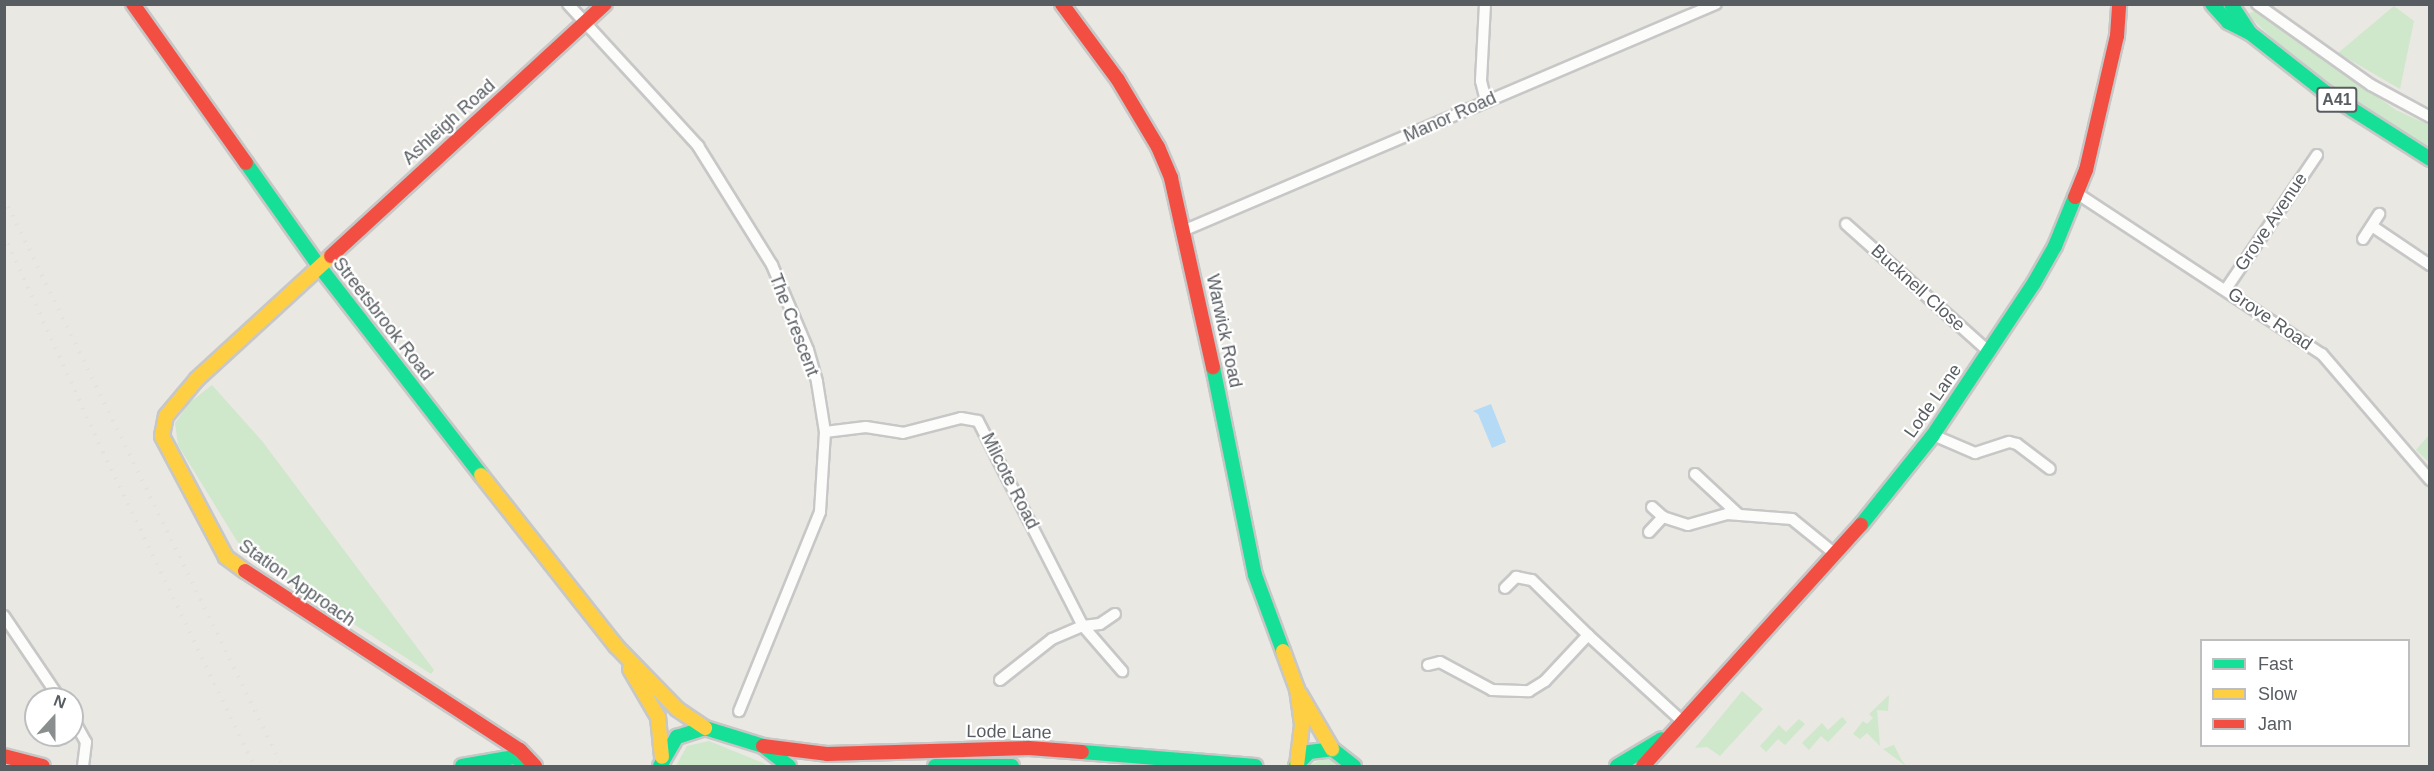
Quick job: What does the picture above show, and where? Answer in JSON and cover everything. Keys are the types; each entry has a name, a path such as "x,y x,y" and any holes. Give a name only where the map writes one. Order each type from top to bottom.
{"main road":[{"name":"Streetsbrook Road","path":"133,4 319,266 616,646 677,709 705,728 763,746"},
{"name":"Ashleigh Road","path":"319,266 605,4"},
{"name":"Warwick Road","path":"1062,4 1118,80 1158,147 1185,231 1255,575 1297,689 1302,725 1296,765"},
{"name":"Lode Lane","path":"2117,36 2119,4"},
{"name":"Lode Lane","path":"1643,766 1835,554 1933,435 2034,283 2078,194 2117,36 2129,4"},
{"name":"A41","path":"2212,4 2228,22 2250,33 2325,92 2430,159"},
{"name":"A41","path":"2231,4 2250,33"},
{"name":"Station Approach","path":"319,266 174,402 166,416 162,436 226,557 274,592 520,750 535,766"},
{"name":"Streetsbrook Road","path":"616,646 658,717 661,762"},
{"name":"Warwick Road","path":"1297,689 1338,752 1354,766"},
{"name":"Lode Lane","path":"1617,766 1680,726"},
{"path":"661,762 678,737 705,728"},
{"name":"Lode Lane","path":"763,746 827,754 1029,748 1255,766"},
{"path":"763,746 789,766"},
{"path":"1296,765 1309,752 1338,752 1366,766"},
{"path":"4,756 43,766"},
{"path":"462,766 470,762 514,757 535,766"},
{"name":"Lode Lane","path":"935,766 1012,766"}],"street":[{"name":"The Crescent","path":"568,4 698,146 745,218 771,265 808,350 825,432 824,496 814,534 739,711"},
{"path":"1485,4 1481,81 1486,101"},
{"name":"Manor Road","path":"1185,231 1716,4"},
{"path":"2257,4 2371,85 2430,117"},
{"name":"Grove Avenue","path":"2226,289 2317,155"},
{"name":"Grove Road","path":"2078,194 2322,354 2430,480"},
{"path":"2363,239 2379,214"},
{"name":"Bucknell Close","path":"1846,224 1989,352"},
{"path":"2372,226 2430,265"},
{"name":"Milcote Road","path":"825,432 866,427 903,433 961,418 978,422 1083,626 1122,671"},
{"path":"1933,435 1975,453 2009,442 2017,444 2050,469"},
{"path":"1695,474 1738,514"},
{"path":"1652,507 1663,517 1688,525 1738,514 1792,519 1835,554"},
{"path":"1649,532 1663,517"},
{"path":"1505,588 1516,577 1532,580 1680,726"},
{"path":"1000,680 1052,639 1083,626 1100,624 1115,614"},
{"path":"4,616 52,687"},
{"path":"1428,665 1440,663 1492,690 1529,691 1545,681 1588,635"},
{"path":"83,766 86,742 84,738"}],"green space":[{"path":"2394,6 2414,21 2400,89 2338,53"},
{"path":"2255,11 2396,110 2429,125 2429,149 2300,65 2247,14"},
{"path":"212,385 262,441 434,670 431,674 255,560 237,541 178,445 175,423 189,403"},
{"path":"2429,435 2429,462 2416,450"},
{"path":"1742,691 1763,709 1720,756 1707,747 1695,748"},
{"path":"1889,695 1888,711 1877,710 1880,746 1867,733 1860,739 1853,734 1863,721 1867,724 1873,718 1869,714"},
{"path":"1842,717 1847,722 1828,742 1821,736 1809,750 1802,743 1822,723 1828,730"},
{"path":"1799,719 1805,724 1785,745 1778,739 1766,752 1760,746 1779,725 1786,732"},
{"path":"709,741 768,766 676,766 687,746"},
{"path":"1894,745 1901,759 1906,766 1883,749"},
{"path":"1324,758 1331,759 1343,766 1308,766"}],"water":[{"path":"1491,404 1506,442 1492,448 1478,414 1473,411"}],"railway":[{"path":"4,198 282,766"},
{"path":"4,235 103,452 254,766"}],"traffic: fast":[{"path":"2212,4 2228,22 2250,33 2325,92 2430,159"},
{"path":"2231,4 2249,32"},
{"path":"246,163 319,266 481,475"},
{"path":"1861,525 1933,435 2034,283 2055,246 2075,197"},
{"path":"1213,367 1255,575 1283,651"},
{"path":"660,766 677,737 705,728 763,746 789,766"},
{"path":"1617,766 1662,739"},
{"path":"1296,766 1309,752 1332,749 1354,766"},
{"path":"1082,752 1255,766"},
{"path":"462,766 514,757 531,765"},
{"path":"935,766 1012,766"}],"traffic: slow":[{"path":"245,571 226,557 162,436 166,416 197,379 331,256"},
{"path":"481,475 616,646 677,709 705,728"},
{"path":"1283,651 1297,689 1302,725 1297,764"},
{"path":"630,669 658,717 662,757"},
{"path":"1300,694 1332,749"}],"traffic: jam":[{"path":"133,4 246,163"},
{"path":"331,256 605,4"},
{"path":"1062,4 1118,80 1158,147 1171,178 1213,367"},
{"path":"2075,197 2086,170 2117,36 2119,4"},
{"path":"1643,766 1861,525"},
{"path":"245,571 520,750 535,766"},
{"path":"763,746 827,754 1029,748 1082,752"},
{"path":"4,756 43,766"}]}
